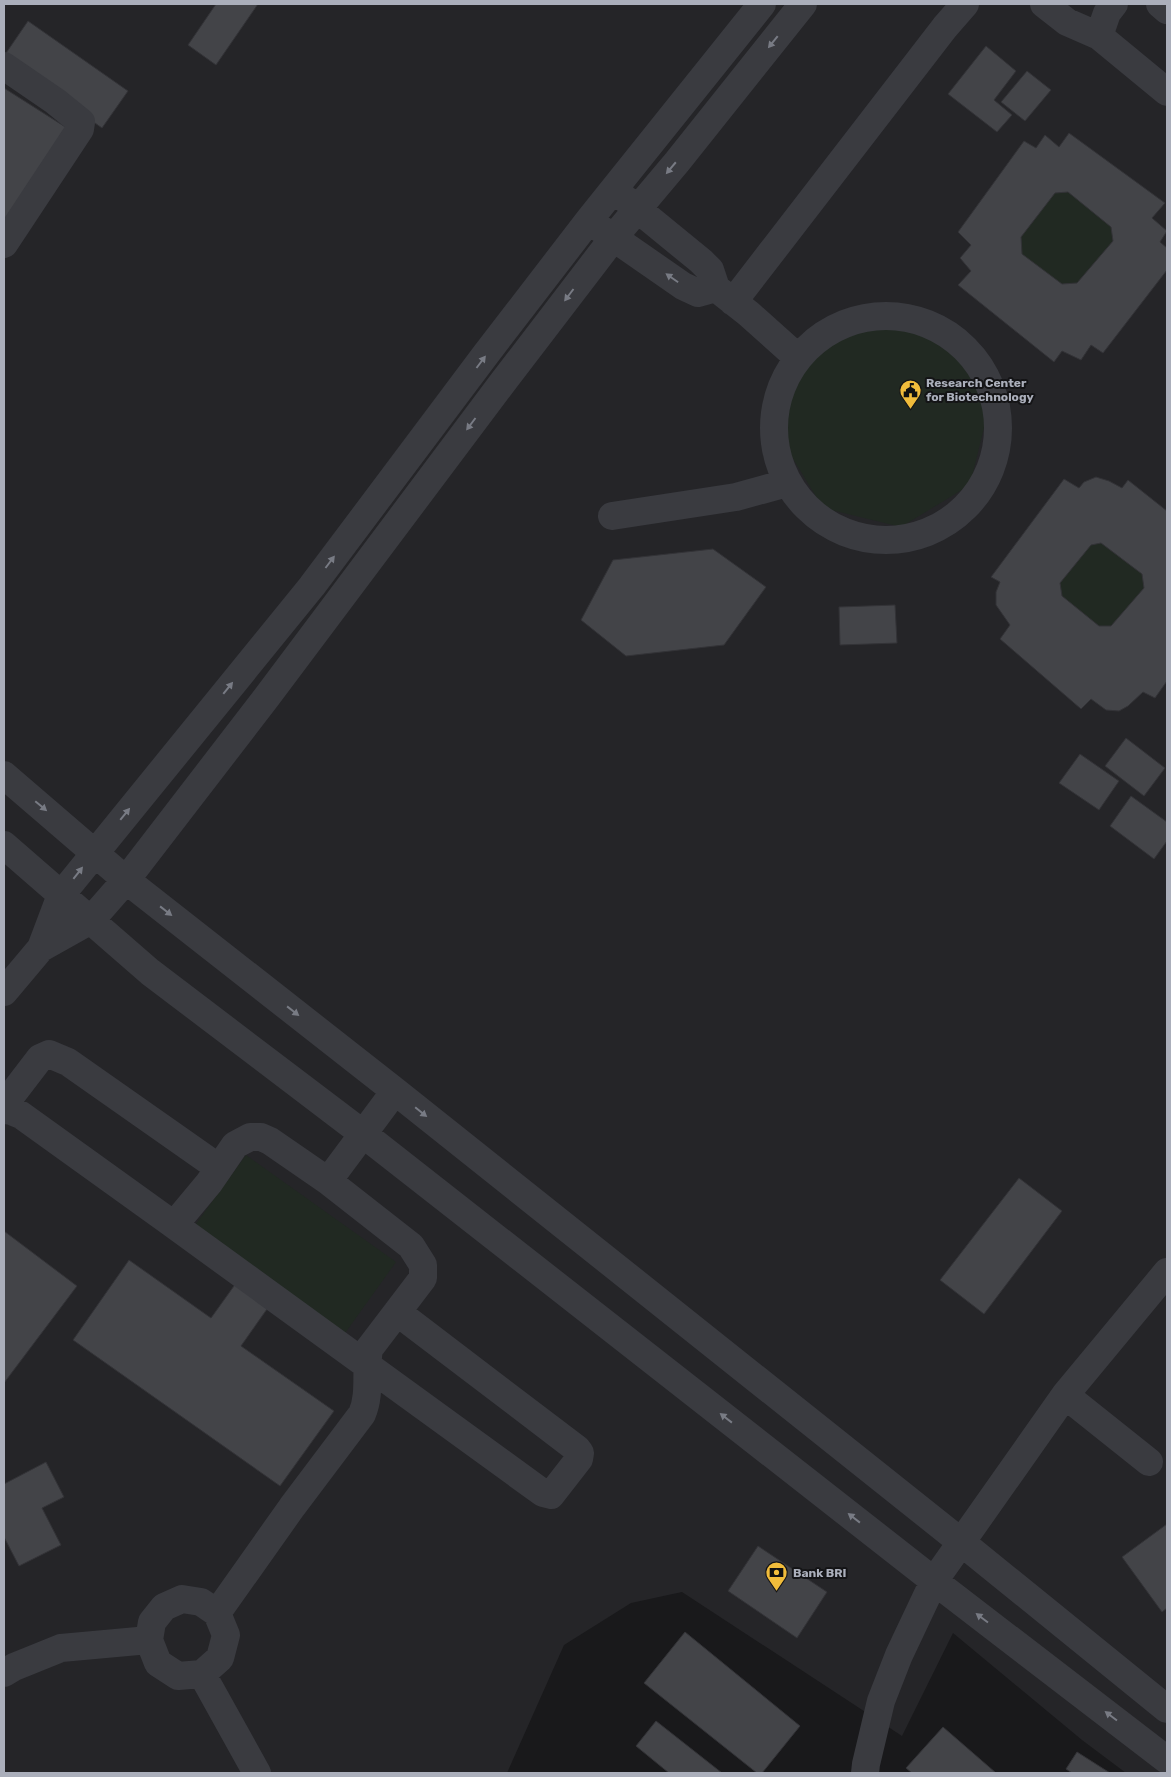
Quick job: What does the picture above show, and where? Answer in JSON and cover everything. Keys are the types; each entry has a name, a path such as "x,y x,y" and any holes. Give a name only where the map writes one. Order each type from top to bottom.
{"lane":[{"path":"4,992 41,948 60,895 312,586 589,220 762,4"},
{"path":"41,948 91,920 126,880 266,698 502,382 614,237 803,4"},
{"path":"725,295 965,4"},
{"path":"1044,4 1067,22 1099,36 1167,92"},
{"path":"1099,36 1107,12 1114,4"},
{"path":"1160,4 1167,10"},
{"path":"4,66 55,101 81,122 80,129 4,244"},
{"path":"614,190 638,208 710,270 725,295 797,357"},
{"path":"589,220 682,286 698,293 725,295"},
{"path":"867,316 908,318 946,333 976,361 995,398 999,439 988,478 964,511 930,533 889,542 849,535 813,515 787,483 773,440 777,396 797,357 828,330 867,316"},
{"path":"612,516 736,497 787,483"},
{"path":"4,775 95,851 126,880 395,1091 961,1542 1167,1709"},
{"path":"4,845 150,972 362,1133 934,1581 1159,1753"},
{"path":"4,1105 40,1058 48,1054 68,1062 219,1168"},
{"path":"328,1181 395,1091"},
{"path":"4,1110 21,1115 543,1493 551,1495 579,1459 580,1453 577,1449 397,1312"},
{"path":"174,1225 235,1145 250,1137 262,1136 328,1181 411,1246 423,1265 423,1278 369,1349 366,1363 368,1396 362,1414 292,1507 217,1613"},
{"path":"865,1773 882,1701 899,1655 934,1581 1066,1395 1167,1272"},
{"path":"1066,1395 1149,1462"},
{"path":"182,1599 202,1602 217,1613 226,1635 220,1658 202,1674 178,1676 158,1663 149,1640 152,1622 164,1607 182,1599"},
{"path":"4,1673 61,1648 149,1640"},
{"path":"202,1674 257,1773"}],"shaded area":[{"path":"4,4 1167,4 1167,1773 1126,1773 1082,1740 953,1633 902,1736 682,1592 631,1603 564,1645 507,1773 4,1773"},
{"path":"1068,192 1111,227 1113,241 1077,283 1062,284 1022,254 1021,237 1055,193"},
{"path":"868,319 946,338 989,407 970,485 901,527 823,508 781,439 799,361"},
{"path":"1101,543 1142,574 1144,588 1111,626 1099,626 1062,596 1060,583 1091,545"},
{"path":"246,1155 396,1262 343,1336 193,1228"}],"building":[{"path":"216,4 258,4 216,65 188,45"},
{"path":"28,21 128,91 102,128 4,58"},
{"path":"986,46 1016,71 994,100 1012,115 997,132 948,94"},
{"path":"1027,71 1051,90 1025,121 1001,102"},
{"path":"4,88 67,128 4,227"},
{"path":"1069,133 1165,203 1152,218 1167,231 1160,242 1167,248 1167,270 1103,353 1091,345 1081,360 1062,351 1054,362 958,285 971,271 960,258 971,245 958,232 1024,141 1036,148 1045,135 1059,147","holes":["1068,192 1111,227 1113,241 1077,283 1062,284 1022,254 1021,237 1055,193"]},
{"path":"1096,477 1122,488 1128,480 1167,511 1167,681 1155,698 1143,692 1128,706 1119,711 1106,710 1091,699 1081,709 1000,639 1010,625 996,605 996,592 1000,582 991,577 1064,479 1079,488 1084,482","holes":["1101,543 1142,574 1144,588 1111,626 1099,626 1062,596 1060,583 1091,545"]},
{"path":"713,549 766,587 724,645 626,656 581,620 613,560"},
{"path":"895,605 897,643 840,645 839,607"},
{"path":"1126,738 1165,768 1144,796 1105,766"},
{"path":"1080,754 1119,781 1099,810 1059,783"},
{"path":"1131,796 1167,822 1167,841 1154,859 1110,826"},
{"path":"1019,1178 1062,1211 984,1314 940,1280"},
{"path":"4,1231 77,1286 4,1383"},
{"path":"129,1260 211,1318 239,1279 272,1302 241,1346 334,1411 280,1486 73,1340"},
{"path":"46,1462 64,1497 42,1508 61,1545 19,1566 4,1537 4,1484"},
{"path":"1167,1524 1167,1608 1162,1612 1122,1557"},
{"name":"Bank BRI","path":"758,1546 827,1592 797,1638 728,1591"},
{"path":"685,1632 800,1726 762,1773 757,1773 644,1683"},
{"path":"656,1721 722,1773 669,1773 636,1746"},
{"path":"943,1727 996,1773 912,1773 906,1768"},
{"path":"1077,1752 1110,1773 1072,1773 1066,1769"}],"place":[{"name":"Research Center for Biotechnology","path":"910,409"},
{"name":"Bank BRI","path":"777,1592"}]}
